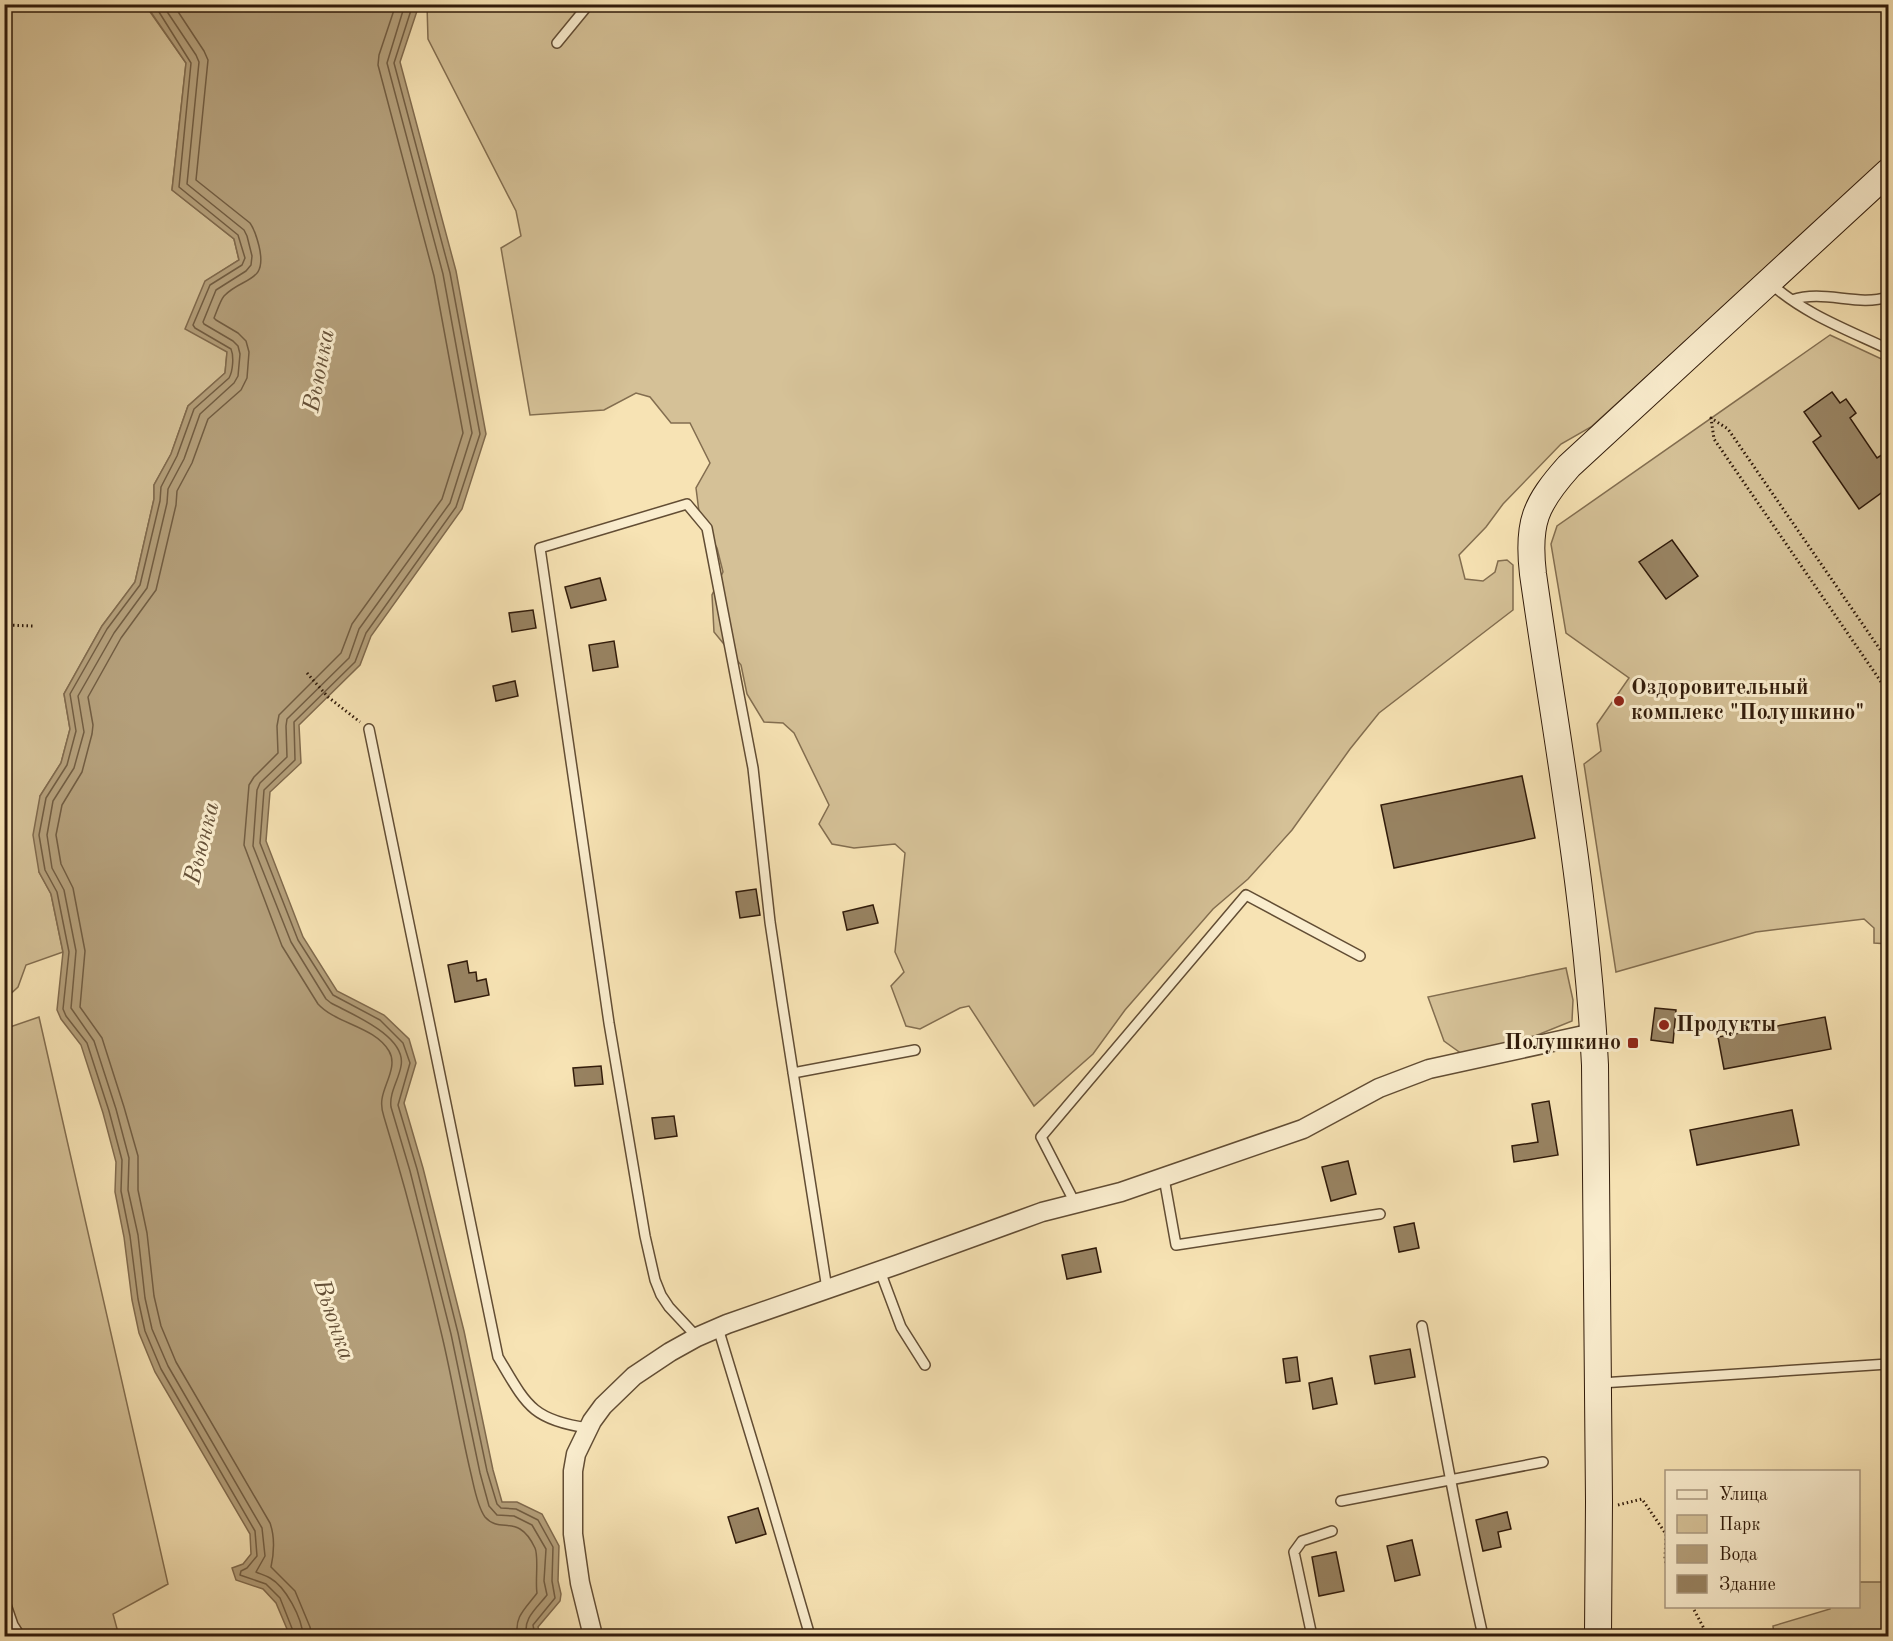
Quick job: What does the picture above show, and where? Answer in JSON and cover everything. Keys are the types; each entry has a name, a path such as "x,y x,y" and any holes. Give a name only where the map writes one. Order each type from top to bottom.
{"main road":[{"path":"1598,1636 1598,1383 1593,1033 1585,933 1533,574 1530,541 1534,519 1543,498 1569,466 1888,172"}],"street":[{"path":"593,1636 580,1583 573,1534 573,1471 576,1454 588,1428 603,1406 634,1376 670,1352 718,1328 1042,1212 1164,1178 1303,1130 1378,1088 1429,1069 1593,1033"}],"lane":[{"path":"557,43 588,4"},
{"path":"1769,282 1813,313 1888,349"},
{"path":"1792,300 1815,296 1875,300 1888,297"},
{"path":"697,1337 661,1295 645,1236 607,1011 540,548 687,504 707,528 753,768 770,922 827,1289"},
{"path":"369,729 498,1357 522,1398 536,1412 562,1424 588,1428"},
{"path":"1075,1203 1041,1137 1246,895 1360,956"},
{"path":"793,1072 915,1050"},
{"path":"1164,1178 1176,1245 1380,1214"},
{"path":"880,1271 901,1327 925,1365"},
{"path":"1422,1326 1447,1469 1483,1636"},
{"path":"718,1328 810,1636"},
{"path":"1598,1383 1888,1364"},
{"path":"1341,1501 1543,1462"},
{"path":"1312,1636 1294,1552 1302,1541 1332,1531"},
{"path":"4,1599 13,1625 20,1636"}],"path":[{"path":"1888,661 1728,429 1711,418 1714,438 1888,692"},
{"path":"4,625 33,626"},
{"path":"307,673 328,697 369,729"},
{"path":"1599,1509 1642,1499 1665,1533"},
{"path":"1693,1608 1708,1636"}],"green space":[{"path":"5,5 148,5 148,9 186,63 172,190 234,239 239,260 206,281 227,352 225,373 188,406 171,454 154,485 154,499 135,582 102,626 64,694 70,729 61,763 40,796 39,872 51,894 63,952 26,965 18,987 5,999"},
{"path":"427,5 1888,5 1888,157 1591,427 1561,444 1503,504 1486,527 1459,555 1465,579 1483,581 1495,572 1498,561 1507,560 1513,565 1513,610 1379,713 1292,830 1248,879 1213,909 1125,1010 1093,1054 1034,1106 969,1006 960,1008 920,1029 906,1026 891,986 904,972 895,952 905,853 895,844 854,848 832,844 819,824 829,805 794,733 783,723 764,722 747,694 741,665 714,632 712,595 723,572 717,548 700,520 696,488 710,463 690,423 671,423 650,397 636,393 604,410 530,415 501,248 521,236 516,211 428,39"},
{"name":"Оздоровительный комплекс \"Полушкино\"","path":"1830,335 1888,362 1888,944 1874,943 1874,928 1864,919 1756,932 1616,972 1584,764 1601,751 1597,724 1629,678 1566,633 1551,544 1557,526"},
{"path":"1566,968 1573,1000 1572,1021 1530,1038 1462,1054 1444,1041 1428,997"},
{"path":"39,1017 168,1584 113,1614 119,1636 5,1636 4,1029"},
{"path":"1860,1582 1888,1582 1888,1636 1774,1636 1773,1626 1830,1609 1860,1608"}],"water":[{"name":"Вьюнка","path":"148,5 419,5 400,62 456,271 486,434 462,509 371,636 360,665 299,725 301,763 270,792 266,841 303,937 337,991 384,1015 409,1039 416,1063 404,1103 423,1168 464,1331 493,1470 502,1502 517,1502 542,1514 559,1546 560,1601 538,1627 541,1636 290,1636 276,1603 263,1589 236,1580 232,1568 243,1564 251,1554 250,1534 155,1372 139,1333 115,1192 116,1162 81,1045 57,1010 63,952 51,894 39,872 33,835 40,796 61,763 70,729 64,694 102,626 135,582 154,499 154,485 171,454 188,406 225,373 227,352 185,329 205,281 239,260 234,239 172,190 186,63"}],"building":[{"path":"1832,392 1840,403 1846,399 1856,413 1850,418 1877,458 1888,451 1888,488 1859,509 1813,442 1821,436 1804,412"},
{"path":"1672,540 1698,576 1666,599 1639,562"},
{"path":"600,578 606,600 571,608 565,587"},
{"path":"533,610 536,628 512,632 509,613"},
{"path":"614,641 618,667 593,671 589,645"},
{"path":"515,681 518,696 496,701 493,686"},
{"path":"1522,776 1535,838 1394,868 1381,805"},
{"path":"756,889 760,915 740,918 736,892"},
{"path":"873,905 878,923 847,930 843,912"},
{"path":"467,961 469,973 476,972 477,981 486,979 489,995 455,1002 448,965"},
{"name":"Продукты","path":"1655,1008 1676,1010 1673,1043 1651,1040"},
{"path":"1825,1017 1831,1049 1724,1069 1718,1037"},
{"path":"601,1066 603,1084 575,1086 573,1068"},
{"path":"1549,1101 1558,1155 1514,1162 1512,1146 1538,1142 1532,1104"},
{"path":"1792,1110 1799,1145 1697,1165 1690,1130"},
{"path":"674,1116 677,1136 655,1139 652,1118"},
{"path":"1348,1161 1356,1194 1331,1201 1322,1167"},
{"path":"1414,1223 1419,1248 1399,1252 1394,1227"},
{"path":"1096,1248 1101,1272 1067,1279 1062,1255"},
{"path":"1410,1349 1415,1377 1375,1384 1370,1356"},
{"path":"1297,1357 1300,1381 1286,1383 1283,1359"},
{"path":"1332,1378 1337,1404 1313,1409 1309,1383"},
{"path":"758,1508 766,1534 736,1543 728,1517"},
{"path":"1507,1512 1511,1529 1498,1532 1501,1547 1483,1551 1476,1520"},
{"path":"1412,1540 1420,1575 1395,1581 1387,1546"},
{"path":"1336,1552 1344,1591 1319,1596 1312,1557"}],"place":[{"name":"Оздоровительный комплекс \"Полушкино\"","path":"1619,701"},
{"name":"Продукты","path":"1664,1025"},
{"name":"Полушкино","path":"1633,1043"}]}
